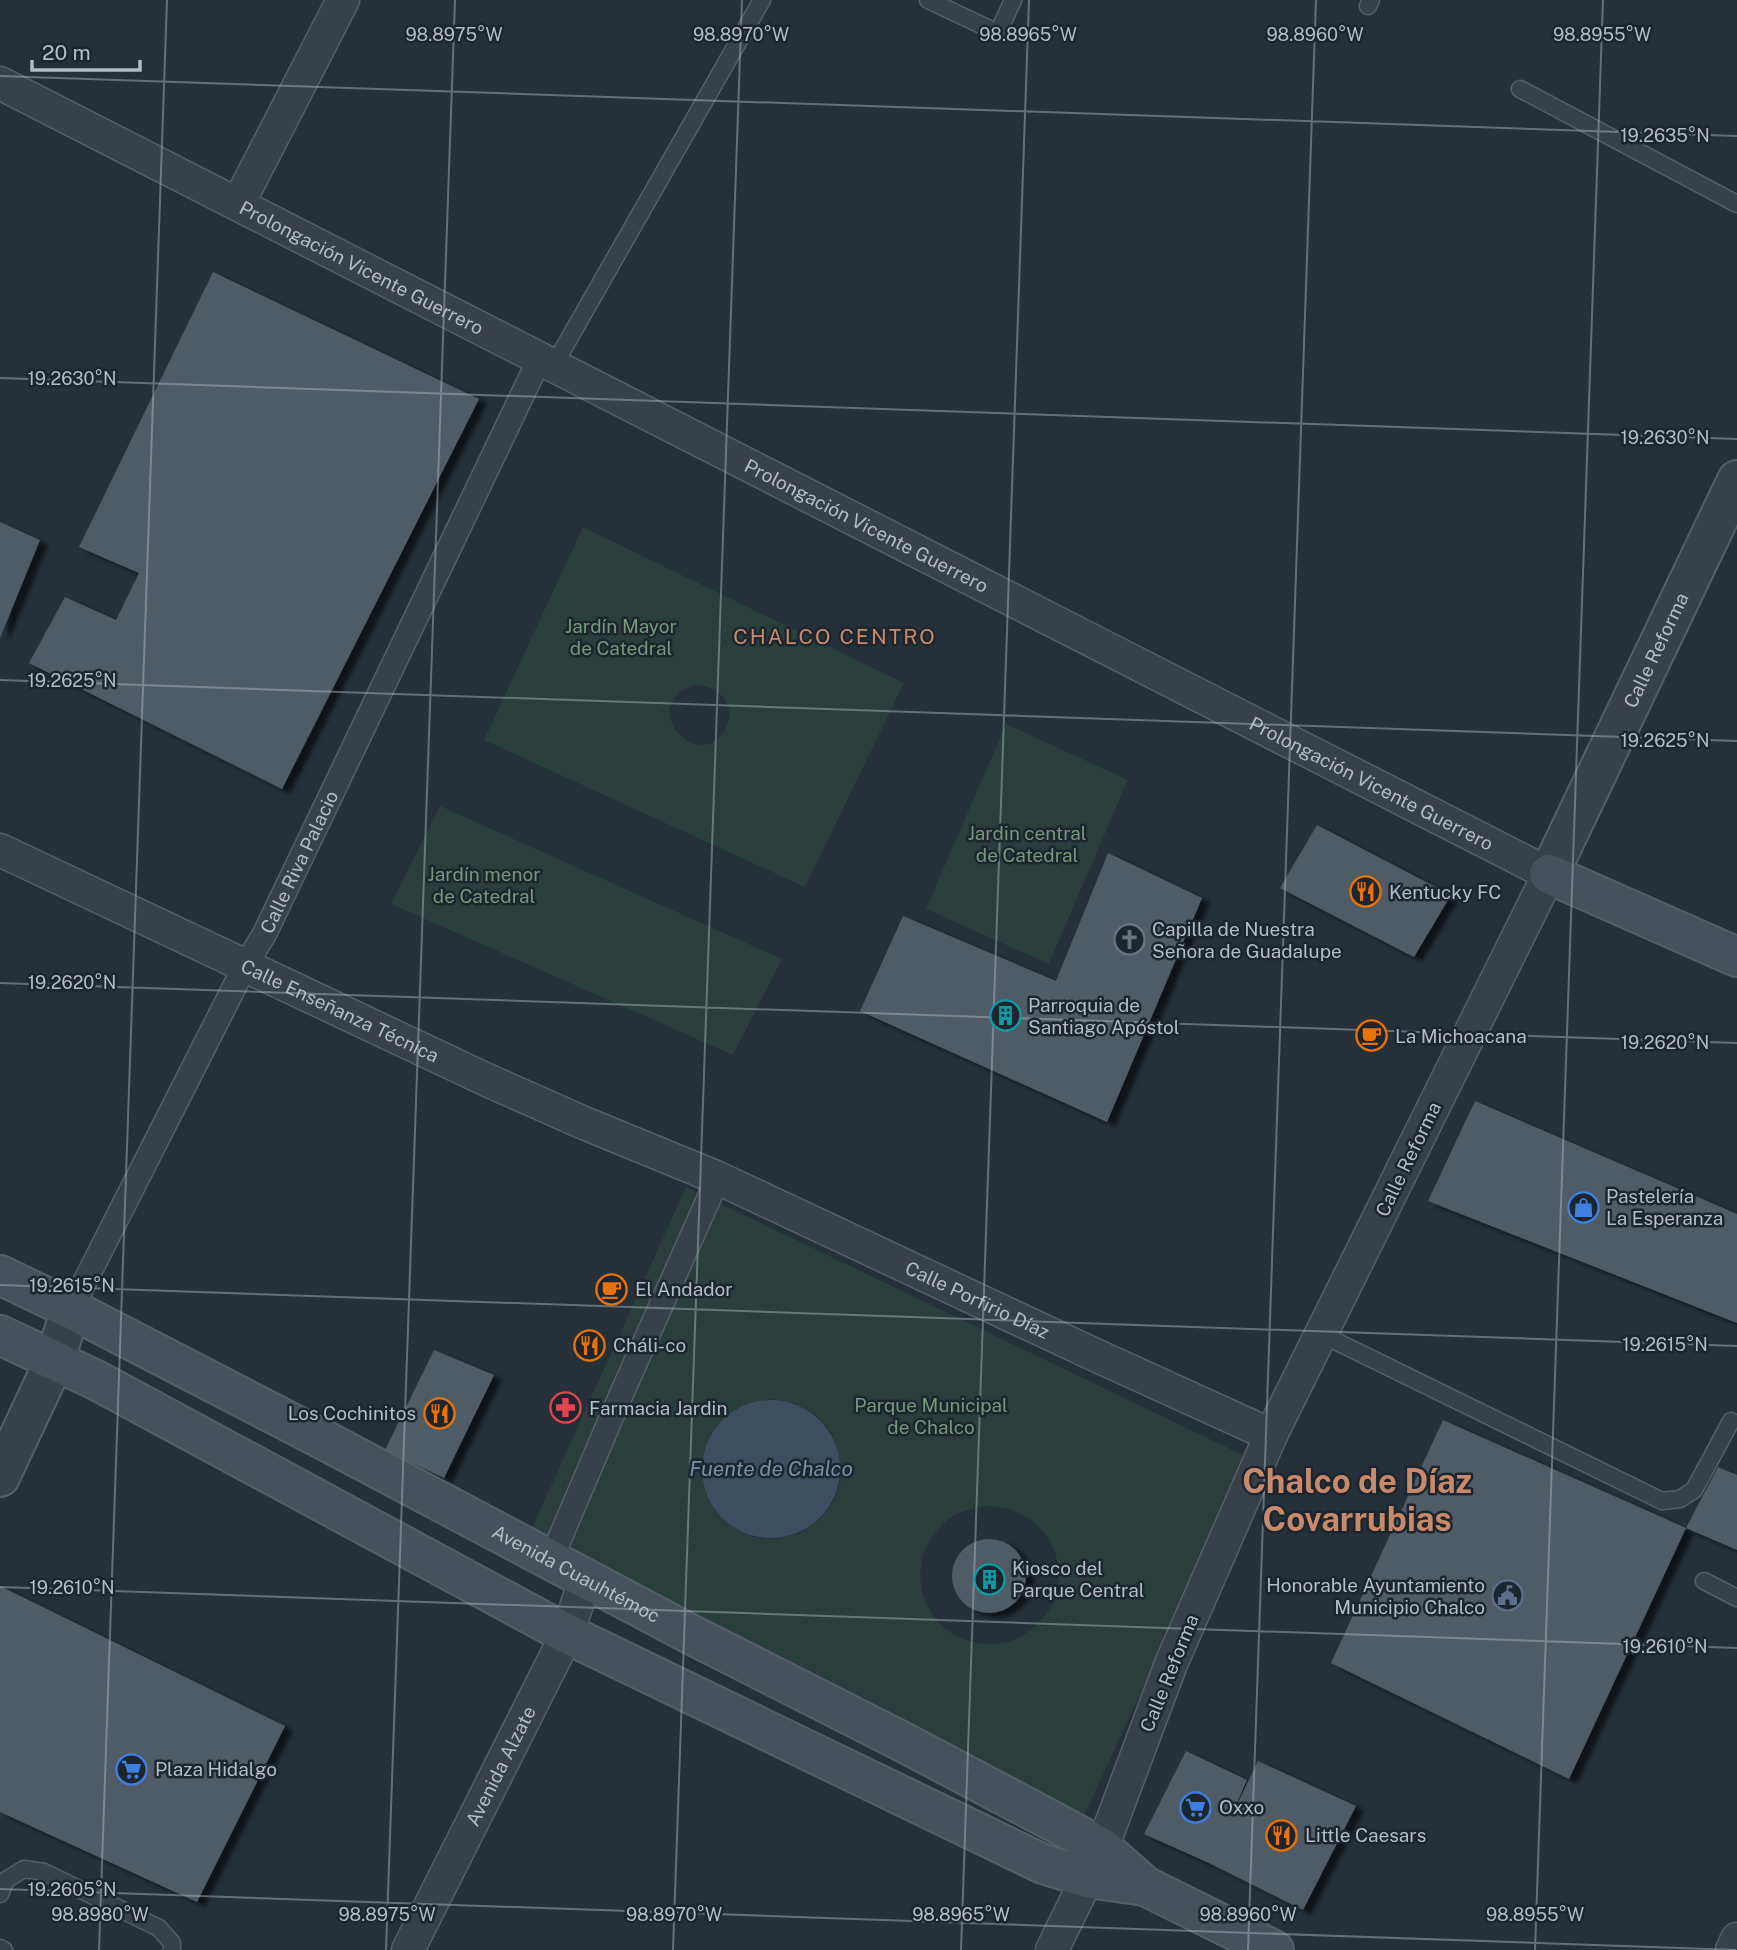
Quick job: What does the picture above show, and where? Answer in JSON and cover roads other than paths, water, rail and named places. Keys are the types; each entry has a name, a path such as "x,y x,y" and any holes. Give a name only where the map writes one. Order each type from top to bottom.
{"main road":[{"name":"Prolongación Vicente Guerrero","path":"1549,874 1737,957"},
{"name":"Avenida Cuauhtémoc","path":"0,1275 71,1309 551,1559 692,1636 904,1742 1095,1863 1274,1950"},
{"name":"Avenida Cuauhtémoc","path":"0,1335 96,1380 567,1633 1043,1864 1095,1863"}],"street":[{"path":"238,204 343,0"},
{"name":"Prolongación Vicente Guerrero","path":"0,83 1549,874"},
{"name":"Calle Riva Palacio","path":"0,1478 54,1362 71,1309 245,966 265,933 547,361"},
{"name":"Calle Reforma","path":"1052,1950 1095,1863 1171,1664 1271,1435 1549,874 1735,489"},
{"name":"Calle Enseñanza Técnica","path":"0,850 487,1080 682,1164"},
{"name":"Calle Porfirio Díaz","path":"682,1164 718,1178 1271,1435"},
{"path":"551,1559 718,1178"},
{"name":"Avenida Alzate","path":"408,1950 567,1633 586,1578"},
{"path":"1732,1950 1737,1939"}],"lane":[{"path":"547,361 762,0"},
{"path":"928,0 998,33 1013,0"},
{"path":"1520,89 1737,204"},
{"path":"1321,1334 1662,1501 1679,1499 1694,1490 1735,1419"},
{"path":"1704,1581 1737,1598"},
{"path":"0,1894 6,1880 24,1869 44,1872 159,1928 172,1943 172,1950"}],"water":[{"name":"Fuente de Chalco","path":"771,1400 798,1405 820,1420 835,1442 840,1469 835,1496 820,1518 798,1533 771,1538 744,1533 722,1518 707,1496 702,1469 707,1442 722,1420 744,1405"}],"place":[{"name":"Kentucky FC","path":"1366,892"},
{"name":"Capilla de Nuestra Señora de Guadalupe","path":"1129,940"},
{"name":"Parroquia de Santiago Apóstol","path":"1005,1016"},
{"name":"La Michoacana","path":"1372,1036"},
{"name":"Pastelería La Esperanza","path":"1583,1207"},
{"name":"El Andador","path":"612,1289"},
{"name":"Cháli-co","path":"590,1345"},
{"name":"Farmacia Jardin","path":"566,1408"},
{"name":"Los Cochinitos","path":"439,1413"},
{"name":"Kiosco del Parque Central","path":"989,1579"},
{"name":"Honorable Ayuntamiento Municipio Chalco","path":"1508,1596"},
{"name":"Plaza Hidalgo","path":"132,1769"},
{"name":"Oxxo","path":"1196,1807"},
{"name":"Little Caesars","path":"1282,1835"}],"district":[{"name":"CHALCO CENTRO","path":"835,637"},
{"name":"Chalco de Díaz Covarrubias","path":"1357,1500"}],"park label":[{"name":"Jardín Mayor de Catedral","path":"621,637"},
{"name":"Jardin central de Catedral","path":"1027,844"},
{"name":"Jardín menor de Catedral","path":"484,885"},
{"name":"Parque Municipal de Chalco","path":"931,1416"}]}
